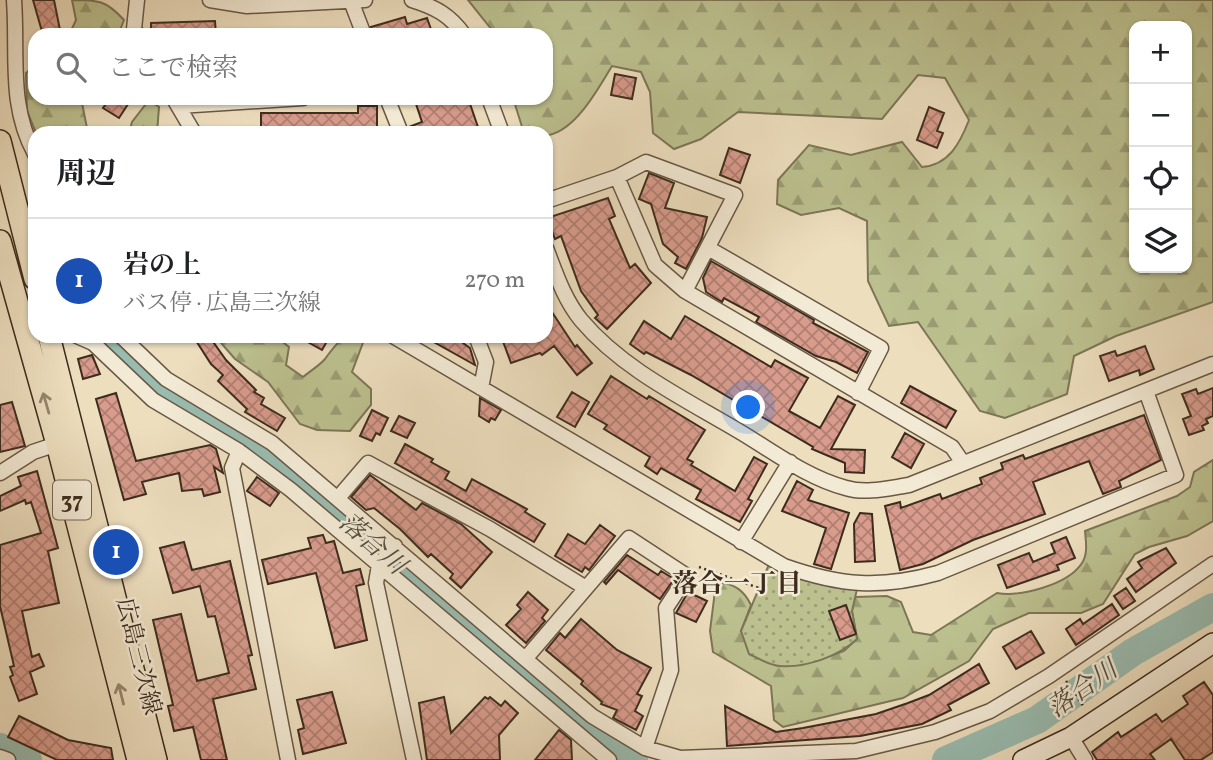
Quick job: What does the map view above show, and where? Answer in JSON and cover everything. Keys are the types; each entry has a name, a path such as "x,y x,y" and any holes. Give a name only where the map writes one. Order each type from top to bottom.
{"main road":[{"path":"1,146 28,252"},
{"name":"広島三次線","path":"0,242 28,340"},
{"name":"広島三次線","path":"53,343 156,760"},
{"name":"広島三次線","path":"29,344 58,444 138,760"}],"street":[{"path":"14,0 17,35 14,90 23,132 28,141"},
{"path":"134,28 137,0"},
{"path":"209,0 219,4 365,0"},
{"path":"412,0 435,6 454,20 459,28"},
{"path":"351,1 361,28"},
{"path":"178,105 190,126"},
{"path":"390,105 398,126"},
{"path":"492,105 499,126"},
{"path":"553,199 617,177 646,162 735,195 685,291"},
{"path":"617,177 655,265 685,291 952,447 963,463"},
{"path":"708,248 881,348 858,393"},
{"path":"553,266 562,290 581,319 607,345 644,374 816,477 848,489 877,490 909,485 1213,364"},
{"path":"93,343 153,400 239,450 388,555 526,659 592,716 645,748 680,758 782,757 856,751 935,732 990,711 1049,676 1213,564"},
{"path":"128,343 166,379 272,443 338,498 388,555 609,760"},
{"path":"405,343 784,566 820,579 859,585 906,582 938,573 1176,475 1146,391"},
{"path":"479,343 486,362 481,388"},
{"path":"0,473 33,452 58,444"},
{"path":"239,450 232,468 288,760"},
{"path":"741,542 790,461"},
{"path":"338,498 368,463 491,529 586,589"},
{"path":"526,659 629,538 687,576 666,608 671,670 645,748"},
{"path":"388,555 376,583 414,760"},
{"path":"1023,760 1071,737 1213,643"},
{"path":"1071,737 1086,760"},
{"path":"0,757 8,760"}],"path":[{"path":"687,576 693,565 721,572 759,588"},
{"path":"1062,675 1090,714"}],"green space":[{"path":"72,0 95,1 106,5 124,20 121,28 72,28 76,20"},
{"path":"468,0 1213,0 1213,302 1116,336 1074,356 1067,394 1005,418 980,411 918,322 889,326 868,281 867,221 839,208 801,215 777,204 778,180 809,145 851,155 902,142 922,167 946,157 962,137 969,120 945,78 918,75 882,119 738,112 701,139 674,149 653,133 650,92 641,72 612,66 578,116 569,125 553,133 553,126 522,126 515,105 553,105 553,28 490,28"},
{"path":"28,71 28,105 82,105 87,126 33,126 27,111"},
{"path":"145,105 159,107 158,126 131,126"},
{"path":"221,343 284,343 289,347 286,365 303,377 323,362 338,343 363,343 352,372 371,389 371,405 350,431 317,430 300,424 268,382 235,359"},
{"path":"1213,460 1213,521 1187,536 1135,554 1103,604 1081,613 1029,613 993,629 969,661 903,698 783,727 774,720 771,686 713,652 710,631 716,583 737,588 751,605 741,631 817,661 844,651 857,639 852,611 855,597 887,596 901,602 913,632 931,635 997,593 1030,591 1066,578 1084,559 1085,531 1177,496 1190,487 1194,472"},
{"path":"770,562 857,589 852,611 857,639 832,656 800,665 776,666 749,654 741,631"}],"building":[{"path":"33,0 54,0 60,28 41,28"},
{"path":"405,17 407,24 427,18 431,28 371,28"},
{"path":"215,21 216,28 151,28 151,23"},
{"path":"615,74 636,78 632,99 611,95"},
{"path":"105,105 127,105 119,118 103,108"},
{"path":"416,105 470,105 478,126 412,126 422,122"},
{"path":"358,106 377,106 377,126 261,126 261,113 358,113"},
{"path":"929,107 944,113 937,131 943,133 937,148 917,140"},
{"path":"729,148 750,155 740,183 720,175"},
{"path":"649,173 674,183 665,208 707,217 702,238 686,269 675,263 678,257 663,244 651,204 639,199"},
{"path":"608,198 615,216 609,219 630,268 635,264 651,283 607,329 595,318 598,315 581,291 561,236 555,239 553,216"},
{"path":"711,261 814,320 813,323 868,352 857,373 836,362 816,356 756,322 759,317 724,298 722,302 706,292 703,278"},
{"path":"553,314 575,347 577,345 592,363 577,375 554,346 542,355 540,353 511,363 504,343 553,343"},
{"path":"685,316 771,367 775,360 808,378 789,411 820,428 838,396 855,405 831,449 865,450 864,473 845,472 845,463 812,449 813,447 691,375 646,352 644,354 630,344 644,321 671,339"},
{"path":"198,343 214,343 226,360 256,390 254,392 264,398 261,404 285,418 277,431 245,412 247,409 218,381 223,375 211,364"},
{"path":"310,343 326,343 322,350"},
{"path":"436,343 463,343 470,348 475,365"},
{"path":"1145,346 1154,369 1140,375 1139,370 1109,381 1100,356 1115,351 1117,356"},
{"path":"92,355 100,374 83,379 78,359"},
{"path":"611,376 705,430 687,459 693,462 691,465 735,491 754,457 767,464 748,499 752,501 740,522 696,499 701,490 661,468 657,474 645,466 650,457 604,429 607,425 588,414"},
{"path":"910,386 956,411 946,428 901,403"},
{"path":"1213,388 1213,416 1206,419 1208,423 1202,426 1204,430 1189,435 1183,419 1191,416 1182,394 1196,389 1198,394"},
{"path":"572,392 589,402 575,427 557,417"},
{"path":"116,393 136,461 210,445 216,449 223,473 214,467 220,492 204,496 202,489 182,491 179,473 142,482 146,494 124,500 96,399"},
{"path":"480,398 501,410 495,420 491,418 489,422 479,416"},
{"path":"12,402 25,446 0,452 0,405"},
{"path":"372,410 388,418 380,435 376,433 372,441 360,436"},
{"path":"1144,415 1161,460 1119,481 1121,487 1103,494 1089,461 1033,482 1045,514 973,540 923,564 900,570 885,506 900,502 901,508 940,494 942,499 982,484 980,478 1003,469 1001,463 1023,455 1025,459"},
{"path":"399,416 415,423 407,438 391,431"},
{"path":"905,433 924,444 911,468 892,457"},
{"path":"405,444 433,459 431,462 449,472 445,479 466,491 472,479 527,509 525,512 545,524 534,542 395,463"},
{"path":"37,471 58,548 48,551 59,603 22,611 32,657 39,654 44,666 30,672 37,694 19,701 10,677 13,675 10,667 14,666 0,606 0,545 41,533 31,502 26,504 25,500 0,511 0,496 21,486 18,477"},
{"path":"370,475 416,510 422,503 461,524 492,552 461,588 450,578 453,574 431,554 428,557 374,508 366,510 351,497"},
{"path":"257,477 279,493 270,506 247,491"},
{"path":"797,481 813,490 808,500 849,513 831,569 814,564 826,528 782,511"},
{"path":"860,513 872,514 875,561 855,562 854,524"},
{"path":"600,525 615,536 589,570 585,567 582,572 555,556 568,534 585,544"},
{"path":"323,535 326,543 334,541 343,573 360,569 364,584 356,586 367,640 335,648 316,573 268,584 262,560 311,548 308,538"},
{"path":"1066,537 1075,558 1057,565 1059,570 1007,588 998,565 1029,553 1033,562 1055,553 1051,543"},
{"path":"184,542 192,570 230,561 252,655 248,656 256,689 213,699 227,760 201,760 193,727 174,731 168,706 173,705 153,620 181,614 197,681 229,673 215,616 208,617 200,586 173,593 160,548"},
{"path":"1166,548 1176,563 1136,592 1127,579 1142,568 1138,562"},
{"path":"627,555 658,575 661,571 674,579 660,599 618,570 606,584 604,582"},
{"path":"1126,588 1135,601 1123,609 1114,596"},
{"path":"528,592 548,610 542,618 545,621 526,643 506,625 521,609 517,605"},
{"path":"688,592 707,601 696,622 676,613"},
{"path":"1112,604 1119,615 1076,645 1066,629 1080,619 1083,624"},
{"path":"846,605 856,634 840,640 829,611"},
{"path":"581,619 617,650 651,668 637,694 642,696 635,711 643,716 636,730 613,718 617,710 601,704 602,702 581,684 583,681 546,650 560,633 565,638"},
{"path":"1031,631 1044,653 1016,669 1003,647"},
{"path":"979,664 989,683 948,705 951,710 922,724 860,736 727,746 725,706 776,732 803,728 876,714 908,703 929,695"},
{"path":"1204,682 1213,695 1213,752 1201,760 1185,760 1171,739 1150,754 1155,760 1097,760 1092,752 1118,732 1121,737 1156,714 1162,722 1188,704 1183,696"},
{"path":"332,692 346,743 303,754 298,730 304,728 297,700"},
{"path":"444,697 451,733 485,697 490,697 501,706 505,701 518,713 499,735 500,760 427,760 419,703"},
{"path":"19,716 68,740 111,748 113,760 57,760 8,737"},
{"path":"559,730 571,740 572,760 535,760"}],"waterway":[{"name":"落合川","path":"112,343 152,384 261,451 310,488 565,710 634,760"},
{"name":"落合川","path":"946,760 1037,720 1133,652 1213,607"},
{"path":"0,747 28,760"}],"place":[{"name":"岩の上","path":"116,552"}],"district":[{"name":"落合一丁目","path":"737,583"}]}
